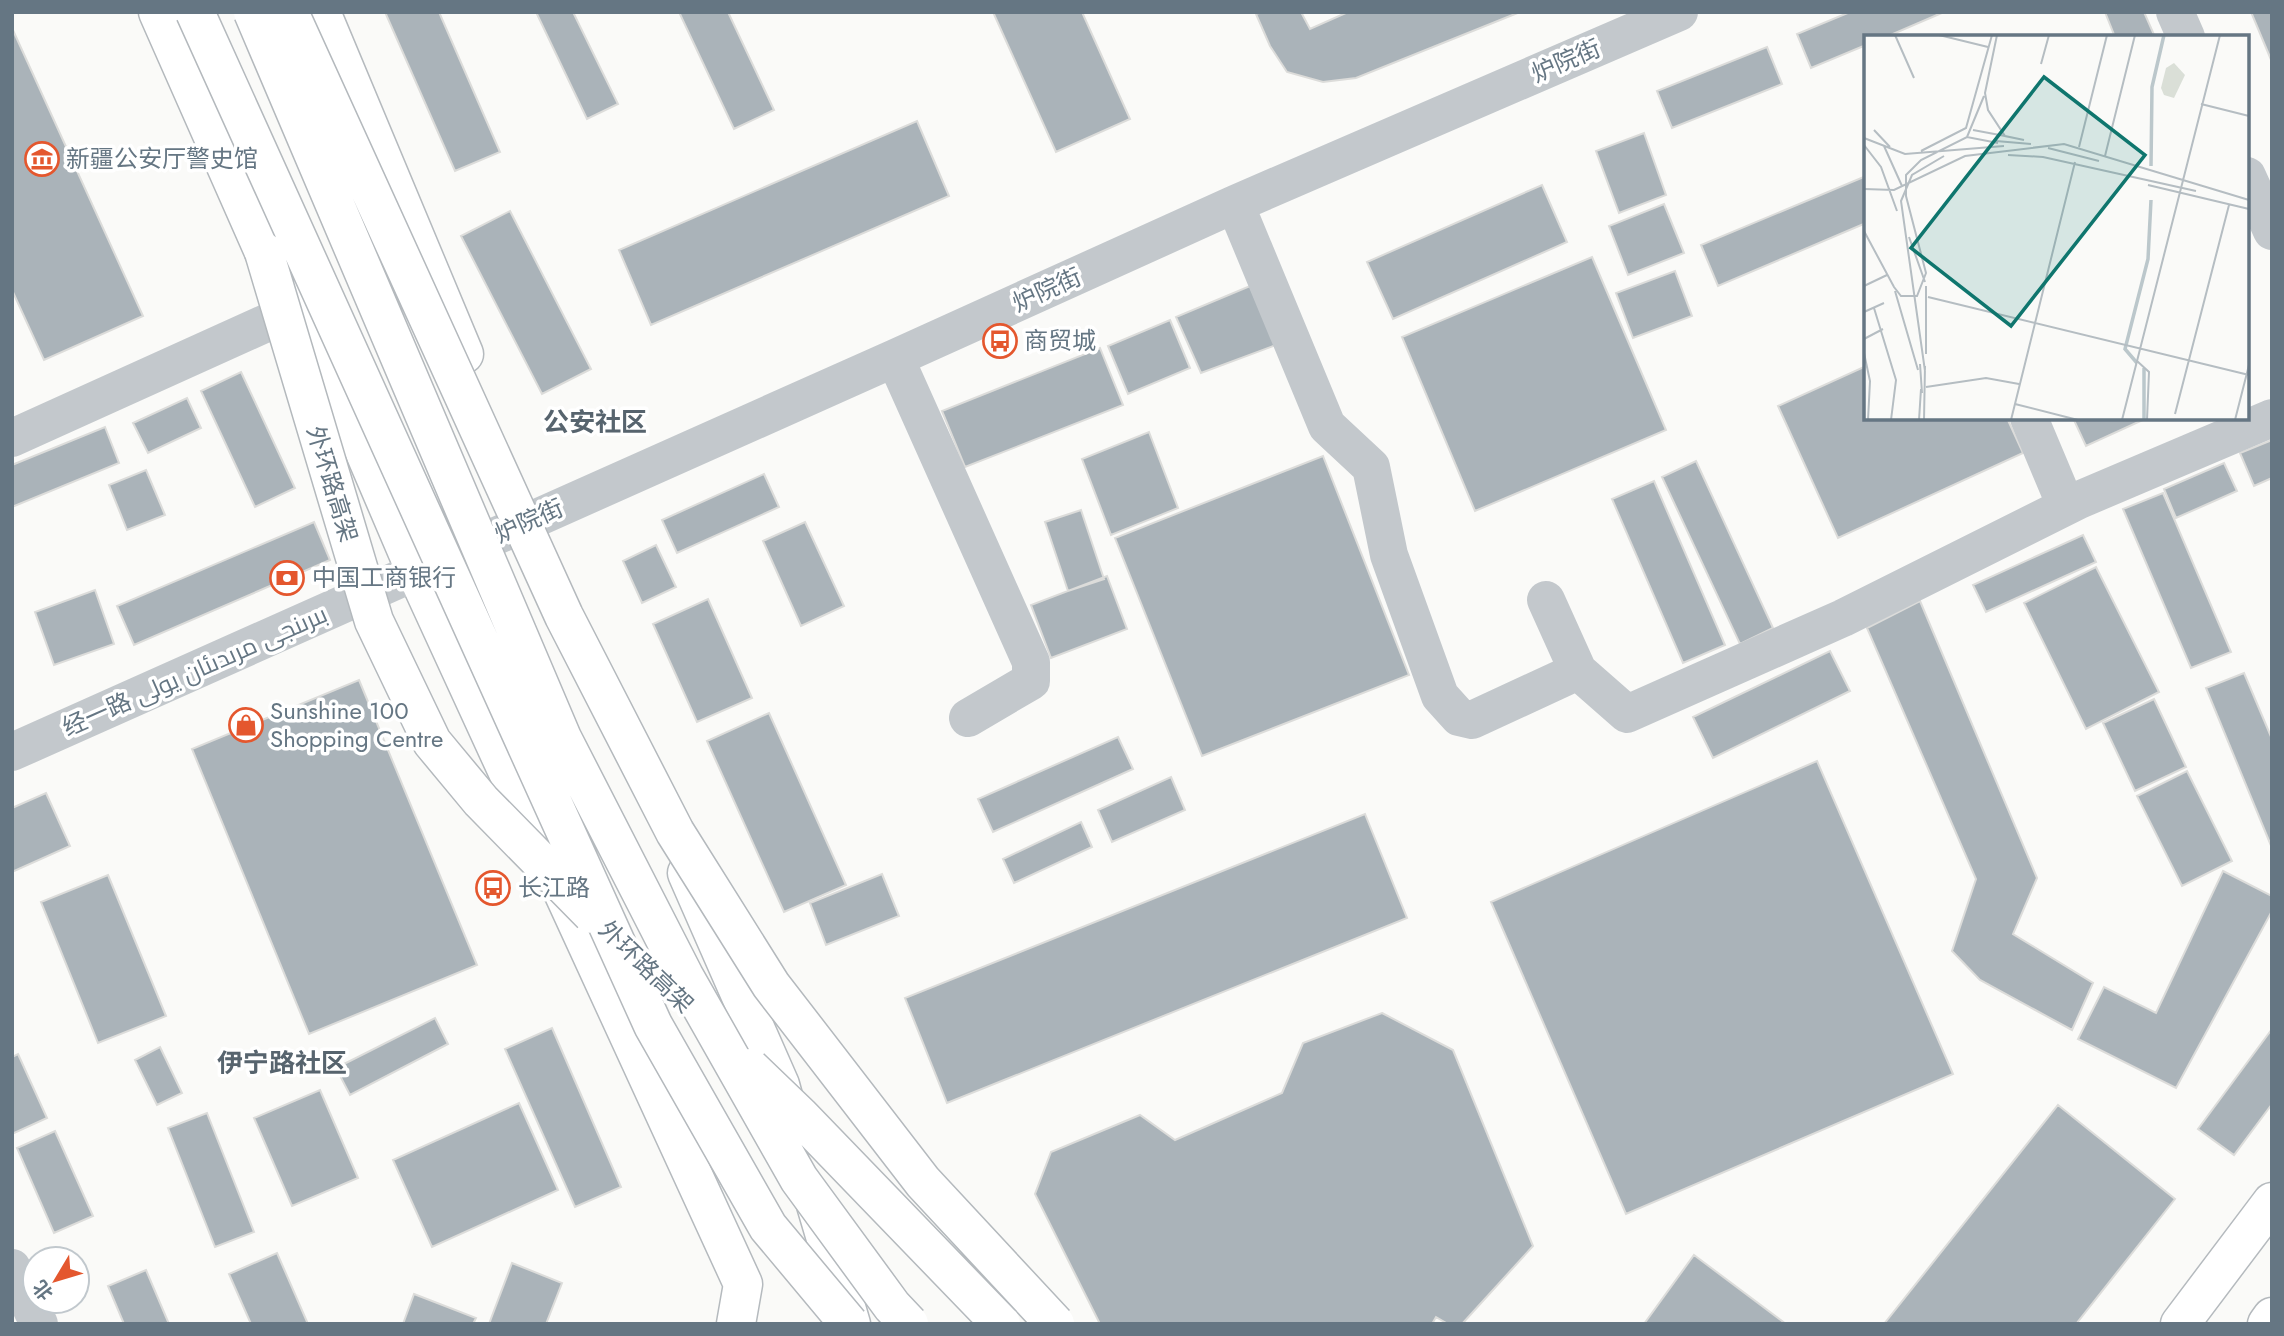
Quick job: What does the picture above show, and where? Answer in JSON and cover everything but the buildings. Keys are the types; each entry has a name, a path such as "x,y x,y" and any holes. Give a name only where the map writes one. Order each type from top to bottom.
{"main road":[{"name":"外环路高架","path":"158,12 264,252 374,621 432,742 509,830 610,933 800,1116 1001,1324"},
{"path":"173,12 304,306 416,572 762,1324"},
{"path":"195,12 653,1026 768,1227 850,1324"},
{"path":"253,12 562,738 684,976 799,1179 892,1306 909,1324"},
{"path":"289,12 564,616 675,832 771,985 923,1182 1055,1324"},
{"path":"321,12 534,519 780,1085 850,1324"},
{"path":"2180,1324 2272,1202"},
{"path":"736,1324 743,1284"},
{"path":"2267,1324 2272,1317"}],"street":[{"name":"炉院街","path":"416,572 1235,204 1679,12"},
{"path":"2175,12 2185,35"},
{"path":"2249,180 2272,231"},
{"path":"1235,204 1327,426 1371,467 1389,555 1440,696 1459,717 1472,720 1578,671"},
{"path":"12,438 304,306"},
{"path":"895,358 1031,662 1031,681 968,718"},
{"path":"1546,600 1578,671 1627,714 1843,618 2066,506 2272,418"},
{"path":"2030,420 2066,506"},
{"name":"经一路 بىرىنجى مرىدىئان يولى","path":"12,752 416,572"},
{"path":"12,1268 39,1324"}],"place":[{"name":"新疆公安厅警史馆","path":"42,159"},
{"name":"商贸城","path":"1000,341"},
{"name":"中国工商银行","path":"287,578"},
{"name":"Sunshine 100 Shopping Centre","path":"246,725"},
{"name":"长江路","path":"493,888"}],"district":[{"name":"公安社区","path":"595,422"},
{"name":"伊宁路社区","path":"282,1063"}]}
